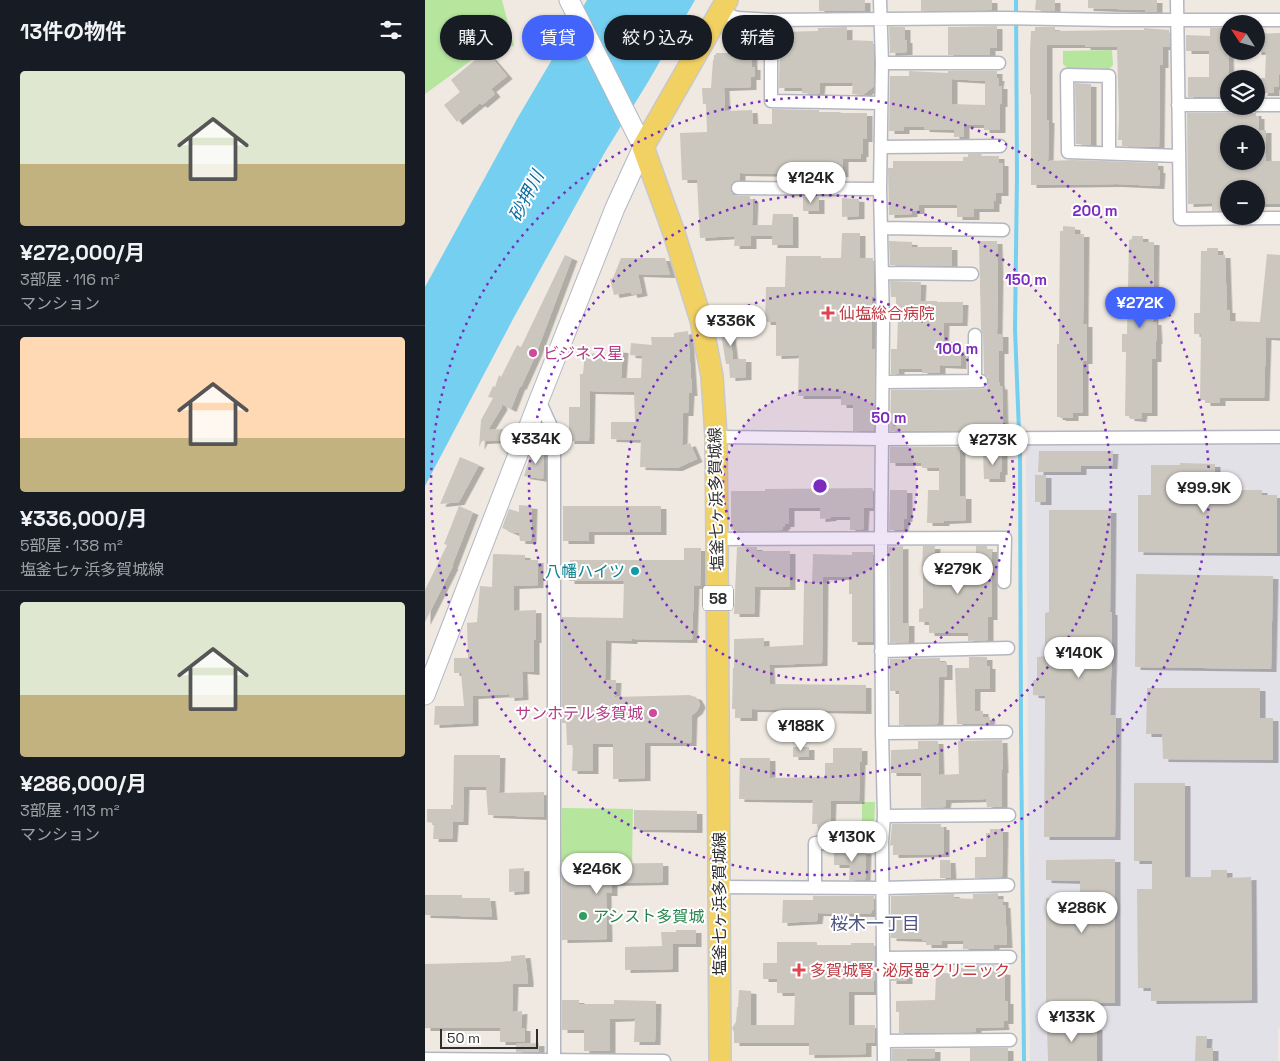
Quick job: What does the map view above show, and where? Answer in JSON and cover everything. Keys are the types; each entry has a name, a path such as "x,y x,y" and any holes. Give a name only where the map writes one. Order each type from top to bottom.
{"main road":[{"path":"643,146 724,6"},
{"name":"塩釜七ヶ浜多賀城線","path":"643,146 674,233 701,320 712,376 716,437 720,1061"}],"street":[{"path":"880,0 882,63 881,228 883,382 881,651 884,816 882,843 884,1061"},
{"path":"1177,0 1180,218 1280,218"},
{"path":"425,695 615,208 643,146 572,6"},
{"path":"724,6 735,15"},
{"path":"794,20 1003,18 1280,20"},
{"path":"771,60 771,102 881,103"},
{"path":"882,63 999,63"},
{"path":"1109,153 1109,76 1067,75 1068,152 1179,156"},
{"path":"1179,105 1220,105"},
{"path":"1265,105 1280,105"},
{"path":"881,147 1000,146"},
{"path":"738,188 881,189"},
{"path":"881,228 1003,230"},
{"path":"882,273 972,274"},
{"path":"883,382 978,381 975,335"},
{"path":"539,400 555,433 554,1060"},
{"path":"716,437 882,439 1280,437"},
{"path":"717,539 1005,538 1005,582"},
{"path":"881,651 1008,648"},
{"path":"882,733 1006,732"},
{"path":"884,816 1009,815"},
{"path":"815,888 815,843 882,843"},
{"path":"719,887 883,888 1008,885"},
{"path":"883,958 1010,957"},
{"path":"883,1041 1010,1040"},
{"path":"425,1059 664,1061"}],"shaded area":[{"path":"1280,442 1280,1029 1278,1028 1278,1061 1030,1061 1026,445"}],"green space":[{"path":"425,0 502,0 506,15 440,15 440,60 472,60 425,94"},
{"path":"1112,50 1113,65 1109,69 1067,68 1063,64 1063,51"},
{"path":"862,802 875,802 874,828 868,834 862,834"},
{"path":"562,808 633,809 632,863 561,862"}],"water":[{"name":"砂押川","path":"587,0 695,0 686,15 604,15 604,60 661,60 605,152 513,319 425,486 425,287 517,119 552,60 594,60 594,15 578,15"}],"building":[{"path":"819,0 865,0 865,11 819,11"},
{"path":"921,0 992,0 992,10 921,11"},
{"path":"1036,0 1055,0 1055,11 1035,10"},
{"path":"1088,0 1157,0 1157,12 1088,8"},
{"path":"997,26 997,48 990,48 990,55 948,55 948,27"},
{"path":"847,27 847,40 873,41 874,86 863,95 852,94 853,83 820,83 819,94 802,93 802,88 779,88 780,60 794,60 794,32 818,31 818,28"},
{"path":"889,27 905,27 907,52 890,53"},
{"path":"1035,27 1055,27 1055,31 1144,30 1144,28 1169,30 1170,47 1163,47 1163,65 1160,65 1159,147 1122,146 1122,140 1118,140 1117,47 1047,45 1048,161 1158,163 1158,170 1160,170 1159,186 1117,184 1031,185 1030,51 1031,31 1035,31"},
{"path":"1210,28 1220,28 1220,60 1228,60 1229,70 1220,70 1220,97 1188,97 1188,77 1209,77 1209,51 1186,51 1186,35 1210,36"},
{"path":"1280,33 1279,87 1274,87 1274,93 1265,93 1265,34"},
{"path":"716,53 722,53 722,60 752,60 752,67 755,67 755,77 751,77 751,87 724,88 725,111 752,110 753,124 772,124 772,109 867,113 867,139 863,139 863,154 861,154 861,159 843,159 843,174 800,173 800,180 789,180 789,174 740,173 740,180 734,181 731,184 733,195 750,196 750,199 753,199 752,225 772,225 773,214 793,214 793,245 772,245 772,236 751,236 751,246 734,246 735,236 700,238 697,180 682,180 680,133 707,132 706,104 703,104 702,88 711,88 713,60"},
{"path":"475,60 494,60 507,76 491,89 495,94 482,105 480,103 457,122 444,105 460,92 451,80"},
{"path":"909,71 948,73 948,71 997,71 997,78 999,78 998,86 1002,86 1000,130 984,130 984,125 964,125 964,137 954,137 954,130 924,129 924,127 904,127 904,131 889,131 890,76 909,76","holes":["952,79 985,81 985,105 952,104"]},
{"path":"1075,83 1091,84 1091,145 1076,144"},
{"path":"1187,113 1259,116 1259,125 1220,125 1220,170 1265,170 1266,130 1266,161 1280,161 1280,204 1265,204 1265,180 1220,180 1220,210 1212,211 1212,203 1188,204"},
{"path":"968,154 999,156 999,163 1003,163 1003,193 996,193 994,209 974,209 974,217 957,217 957,205 919,205 919,211 912,211 912,214 889,215 888,168 893,168 893,161 963,161 963,157 968,157"},
{"path":"803,197 819,197 819,211 803,211"},
{"path":"842,198 859,199 859,216 842,217"},
{"path":"1063,226 1075,227 1075,234 1084,234 1083,324 1087,324 1087,361 1083,361 1083,413 1073,413 1073,418 1057,417 1060,231 1063,231"},
{"path":"842,233 860,233 860,258 873,258 872,349 875,349 874,431 853,431 853,405 841,405 841,396 798,396 799,355 776,356 776,322 765,322 766,287 785,287 786,256 841,258"},
{"path":"1132,236 1143,236 1143,242 1154,242 1153,322 1156,322 1156,359 1152,359 1152,413 1142,413 1141,419 1125,416 1126,352 1122,352 1122,334 1127,334 1129,240 1132,239"},
{"path":"889,241 912,242 912,247 952,247 952,266 890,265"},
{"path":"979,241 997,241 997,334 1003,334 1003,351 999,351 999,382 1000,387 1002,386 1003,426 983,426 983,429 969,430 890,431 891,390 981,389 986,388 988,385 988,377 984,374 983,335 981,330"},
{"path":"1207,248 1218,248 1218,255 1225,255 1227,310 1230,310 1230,321 1260,322 1267,254 1280,255 1280,338 1266,337 1264,398 1220,398 1220,403 1205,403 1205,400 1200,400 1201,334 1194,334 1194,313 1200,313 1201,251 1207,251"},
{"path":"565,255 572,258 536,354 511,409 501,404 502,407 488,430 503,429 503,440 482,441 479,447 481,420 493,398 488,397 493,386 495,387 499,375 501,377 517,345 521,347"},
{"path":"621,258 665,258 670,275 638,274 642,293 632,295 631,292 614,295 610,279 613,278"},
{"path":"890,281 921,282 920,301 963,302 962,323 944,323 943,348 961,349 961,366 940,365 940,373 922,373 922,369 899,369 899,374 891,374 891,349 897,349 898,317 896,317 896,297 891,297"},
{"path":"730,310 733,332 730,333 733,359 746,359 746,377 730,378 729,364 726,364 718,316 720,316 719,312"},
{"path":"688,331 692,393 689,393 688,413 683,413 682,446 690,443 697,459 677,468 640,467 641,440 611,439 611,422 635,422 634,392 590,391 589,441 569,441 569,407 580,407 580,374 583,374 585,353 608,355 608,349 623,350 621,378 641,378 642,356 630,355 631,343 652,345 651,337 674,337 674,333"},
{"path":"890,447 960,447 960,496 966,496 966,520 927,523 928,490 939,490 939,468 922,468 921,463 890,463"},
{"path":"532,449 544,451 543,479 524,476"},
{"path":"1039,451 1113,451 1112,466 1081,466 1081,472 1038,472"},
{"path":"1002,453 1000,479 984,479 983,454"},
{"path":"460,457 479,465 459,502 440,504"},
{"path":"1180,463 1215,464 1215,490 1262,490 1262,495 1277,495 1277,553 1138,552 1138,495 1151,495 1151,465 1180,465"},
{"path":"1035,475 1046,475 1046,502 1035,502"},
{"path":"872,488 873,508 864,508 863,530 850,530 850,517 820,519 820,508 789,508 789,524 785,524 783,530 731,530 731,491"},
{"path":"890,490 907,490 907,519 904,519 903,530 889,530"},
{"path":"519,505 532,506 531,541 520,541 519,533 502,528 509,509 519,512"},
{"path":"459,506 473,512 453,566 425,622 425,590 447,545 444,544"},
{"path":"563,506 661,506 661,532 589,532 589,541 563,541"},
{"path":"1049,510 1111,510 1110,612 1112,612 1112,645 1110,715 1116,715 1115,837 1044,837 1045,696 1033,695 1033,680 1037,680 1037,657 1045,656 1045,613 1049,612"},
{"path":"903,546 903,623 909,623 909,642 890,643 889,547"},
{"path":"923,546 935,546 934,556 939,556 939,567 976,567 976,546 987,546 987,549 992,549 992,617 988,617 988,640 968,641 968,633 929,633 929,622 919,622 919,609 923,608"},
{"path":"737,547 757,547 757,551 790,551 790,587 755,587 754,614 734,614"},
{"path":"684,548 701,548 700,586 694,586 692,640 606,640 605,680 616,680 615,697 689,695 696,697 700,705 692,715 691,743 645,743 645,778 613,779 613,744 593,744 593,771 572,771 573,745 567,745 566,723 562,723 562,617 623,618 624,581 569,581 570,560 684,560"},
{"path":"852,552 873,552 873,642 852,642 852,594 849,594 849,577 823,577 822,663 769,665 770,684 866,685 866,711 752,709 752,718 735,718 735,709 732,709 734,639 764,638 764,647 803,645 804,582 812,582 813,554 852,555"},
{"path":"493,554 525,555 525,560 538,560 538,585 514,586 514,611 536,610 534,672 522,671 523,697 509,698 509,694 473,696 473,723 434,725 435,706 464,706 461,673 454,673 454,658 468,658 467,623 477,622 480,586 492,587"},
{"path":"1136,574 1273,576 1271,669 1135,667"},
{"path":"969,657 987,657 987,666 990,666 990,689 975,689 975,711 983,711 983,717 990,717 989,724 957,724 955,668 969,668"},
{"path":"940,658 940,662 947,662 947,677 939,677 938,724 899,725 899,691 890,691 890,659"},
{"path":"1147,688 1260,688 1260,718 1273,718 1273,760 1163,759 1162,734 1146,734"},
{"path":"1002,740 1002,807 987,807 986,799 946,800 945,807 921,808 921,773 891,773 891,750 918,749 918,741 938,741 939,775 959,774 958,741"},
{"path":"793,747 809,747 809,757 793,757"},
{"path":"833,748 862,748 859,801 831,801 830,823 838,823 838,833 818,833 818,824 812,824 813,800 739,799 740,758 770,758 770,778 825,777 825,763 833,763"},
{"path":"454,755 500,755 499,793 544,792 544,817 488,815 486,787 464,787 463,822 453,822 452,839 433,839 434,823 427,822 427,809 451,809 451,805 453,805"},
{"path":"1134,783 1185,783 1185,877 1211,877 1211,870 1227,870 1227,878 1251,877 1252,1000 1151,1001 1151,988 1138,988 1137,889 1152,889 1152,861 1134,861"},
{"path":"634,810 697,811 697,830 634,829"},
{"path":"892,824 941,824 941,827 944,827 944,854 893,855 893,845 890,846"},
{"path":"990,829 1003,829 1002,877 975,878 975,857 986,857 986,833 990,833"},
{"path":"834,851 866,851 865,880 849,880 850,865 834,865"},
{"path":"1115,859 1115,1003 1046,1003 1046,898 1080,898 1080,881 1046,880 1046,860"},
{"path":"940,860 950,860 951,878 940,878"},
{"name":"アシスト多賀城","path":"663,863 663,882 612,883 612,893 606,893 607,939 562,940 562,864"},
{"path":"524,868 524,891 509,892 509,869"},
{"path":"998,893 998,899 1003,899 1003,905 1005,905 1007,945 994,945 994,949 963,949 963,941 942,941 942,945 926,945 926,941 922,941 922,939 891,938 891,896 954,894 954,898 973,899 973,894"},
{"path":"425,895 462,895 462,898 490,898 492,917 425,915"},
{"path":"813,896 874,896 874,908 870,914 818,913 817,921 782,923 783,900 813,900"},
{"path":"676,930 696,930 696,944 673,944 673,969 625,970 625,947 662,946 661,932 676,932"},
{"path":"777,942 817,942 817,945 874,943 874,992 849,992 849,1025 875,1025 875,1043 866,1043 866,1054 809,1055 809,1043 734,1043 732,1028 736,1022 739,990 751,991 751,1025 794,1025 795,993 777,993 777,979 763,979 763,963 777,963"},
{"path":"525,955 528,984 513,984 512,1012 522,1011 521,1028 525,1028 525,1042 500,1042 500,1028 425,1028 425,964 500,962 511,961 511,956"},
{"path":"994,965 994,971 1005,972 1005,1001 1008,1001 1008,1021 1003,1021 1004,1027 976,1028 976,1032 899,1033 899,1012 896,1012 896,1001 935,1000 936,973 961,973 963,966"},
{"path":"891,966 907,966 907,981 891,981"},
{"path":"562,1000 579,1000 579,1004 614,1004 614,1000 656,1001 655,1042 634,1042 635,1018 610,1019 610,1051 584,1051 584,1030 562,1030"},
{"path":"1090,1023 1090,1028 1097,1027 1097,1061 1048,1061 1047,1028 1056,1027 1056,1024"},
{"path":"1196,1036 1207,1036 1206,1048 1213,1048 1213,1061 1195,1061"},
{"path":"539,1043 539,1052 516,1052 516,1044"},
{"path":"970,1048 1008,1048 1008,1061 970,1061"},
{"path":"892,1049 935,1049 935,1058 892,1061"}],"waterway":[{"path":"1016,0 1017,175 1015,329 1019,432"},
{"path":"1020,453 1024,1061"}],"place":[{"name":"仙塩総合病院","path":"828,313"},
{"name":"ビジネス星","path":"533,353"},
{"name":"八幡ハイツ","path":"635,571"},
{"name":"サンホテル多賀城","path":"653,713"},
{"name":"アシスト多賀城","path":"583,916"},
{"name":"多賀城腎･泌尿器クリニック","path":"799,970"}],"district":[{"name":"桜木一丁目","path":"875,923"}]}
